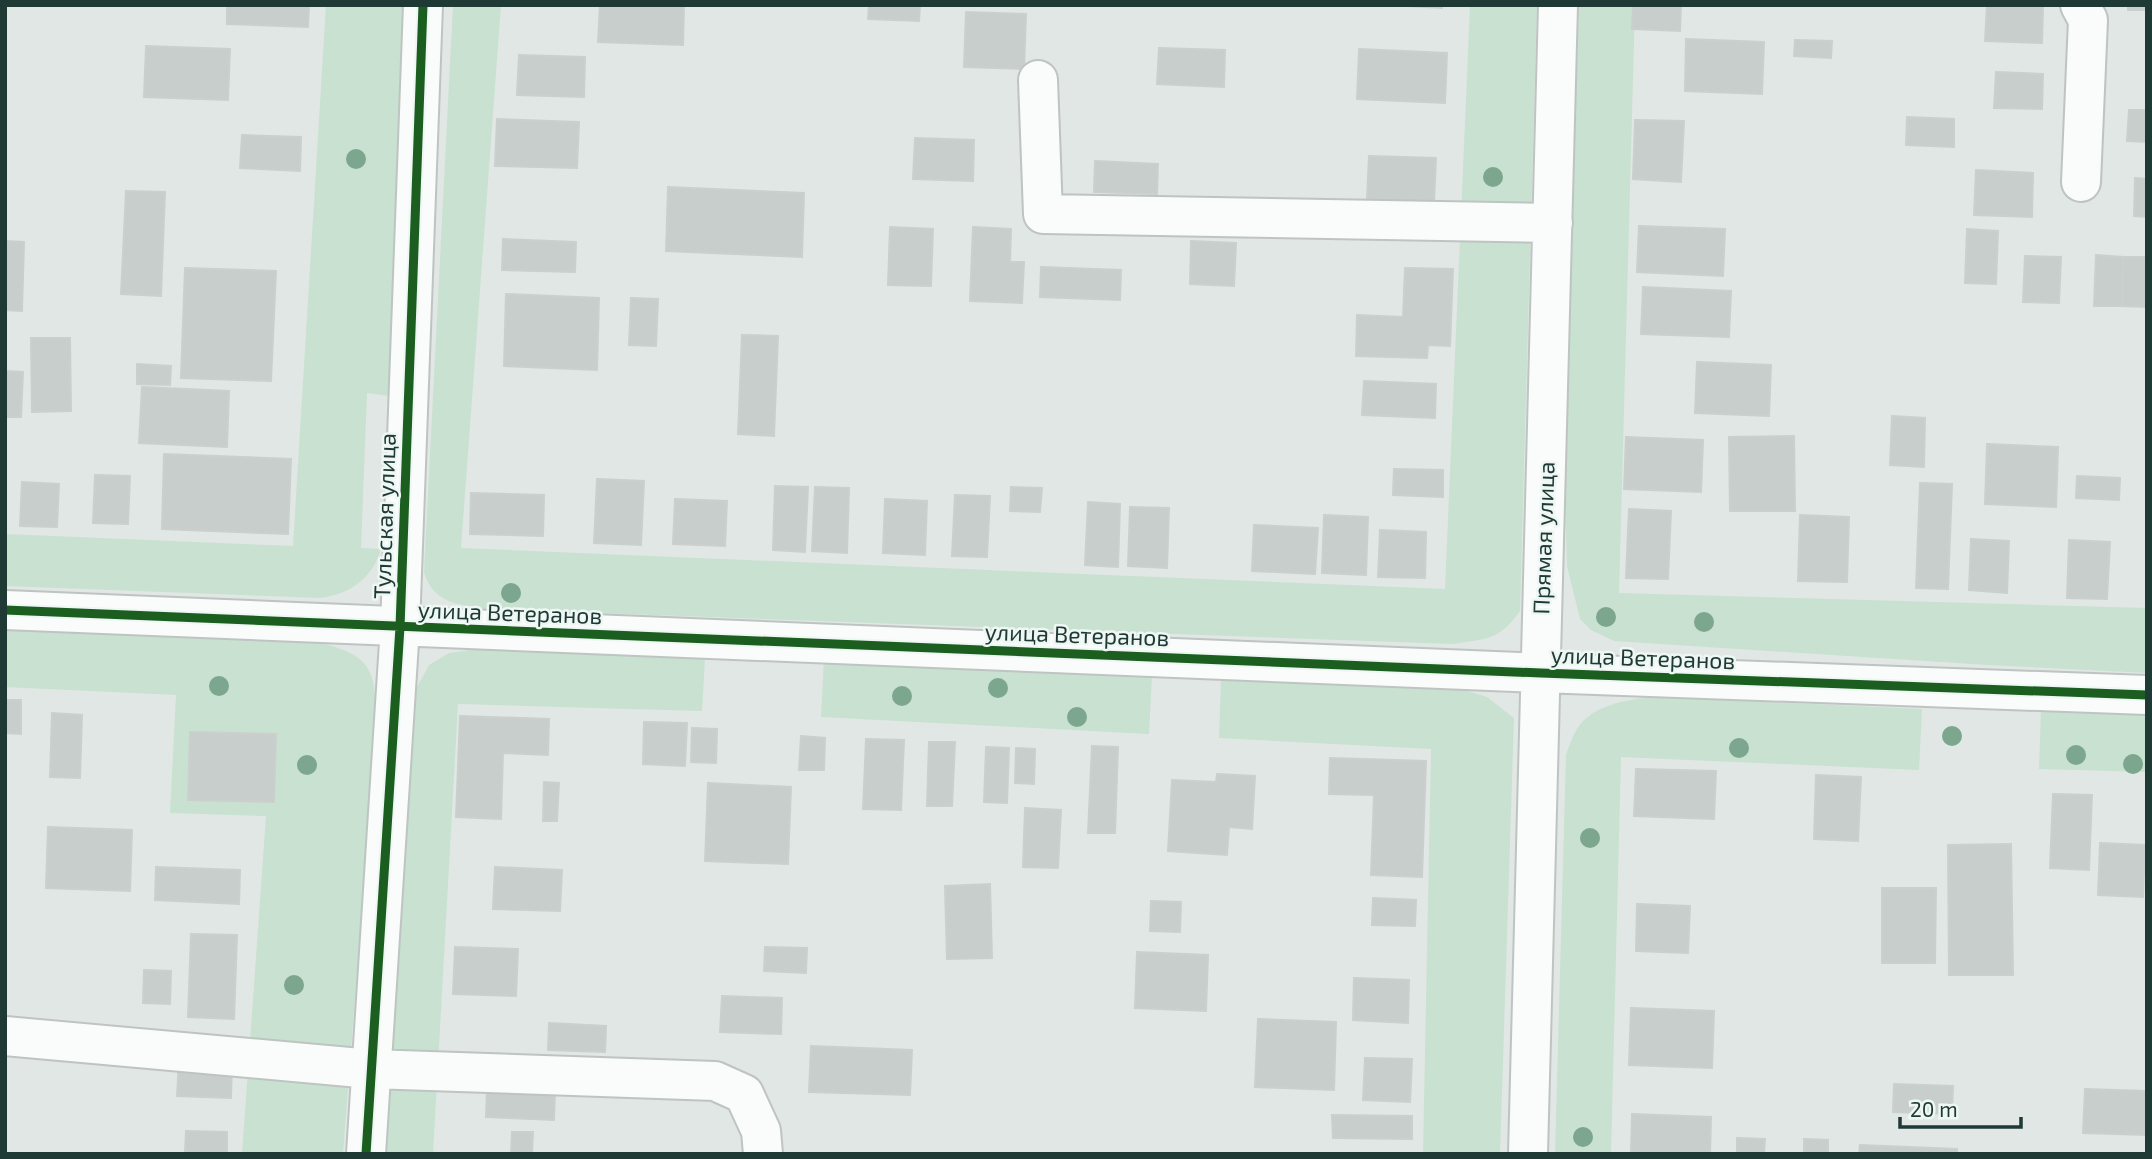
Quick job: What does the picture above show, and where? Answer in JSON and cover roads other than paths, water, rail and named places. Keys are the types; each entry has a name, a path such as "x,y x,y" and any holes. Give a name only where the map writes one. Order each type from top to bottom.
{"street":[{"name":"Тульская улица","path":"366,1154 400,627 423,5"},
{"name":"Прямая улица","path":"1528,1154 1558,5"},
{"path":"2080,5 2088,20 2081,183"},
{"path":"1038,80 1043,214 1553,223"},
{"name":"улица Ветеранов","path":"5,610 2147,695"},
{"path":"5,1036 371,1069 715,1081 744,1094 761,1130 763,1154"}]}
